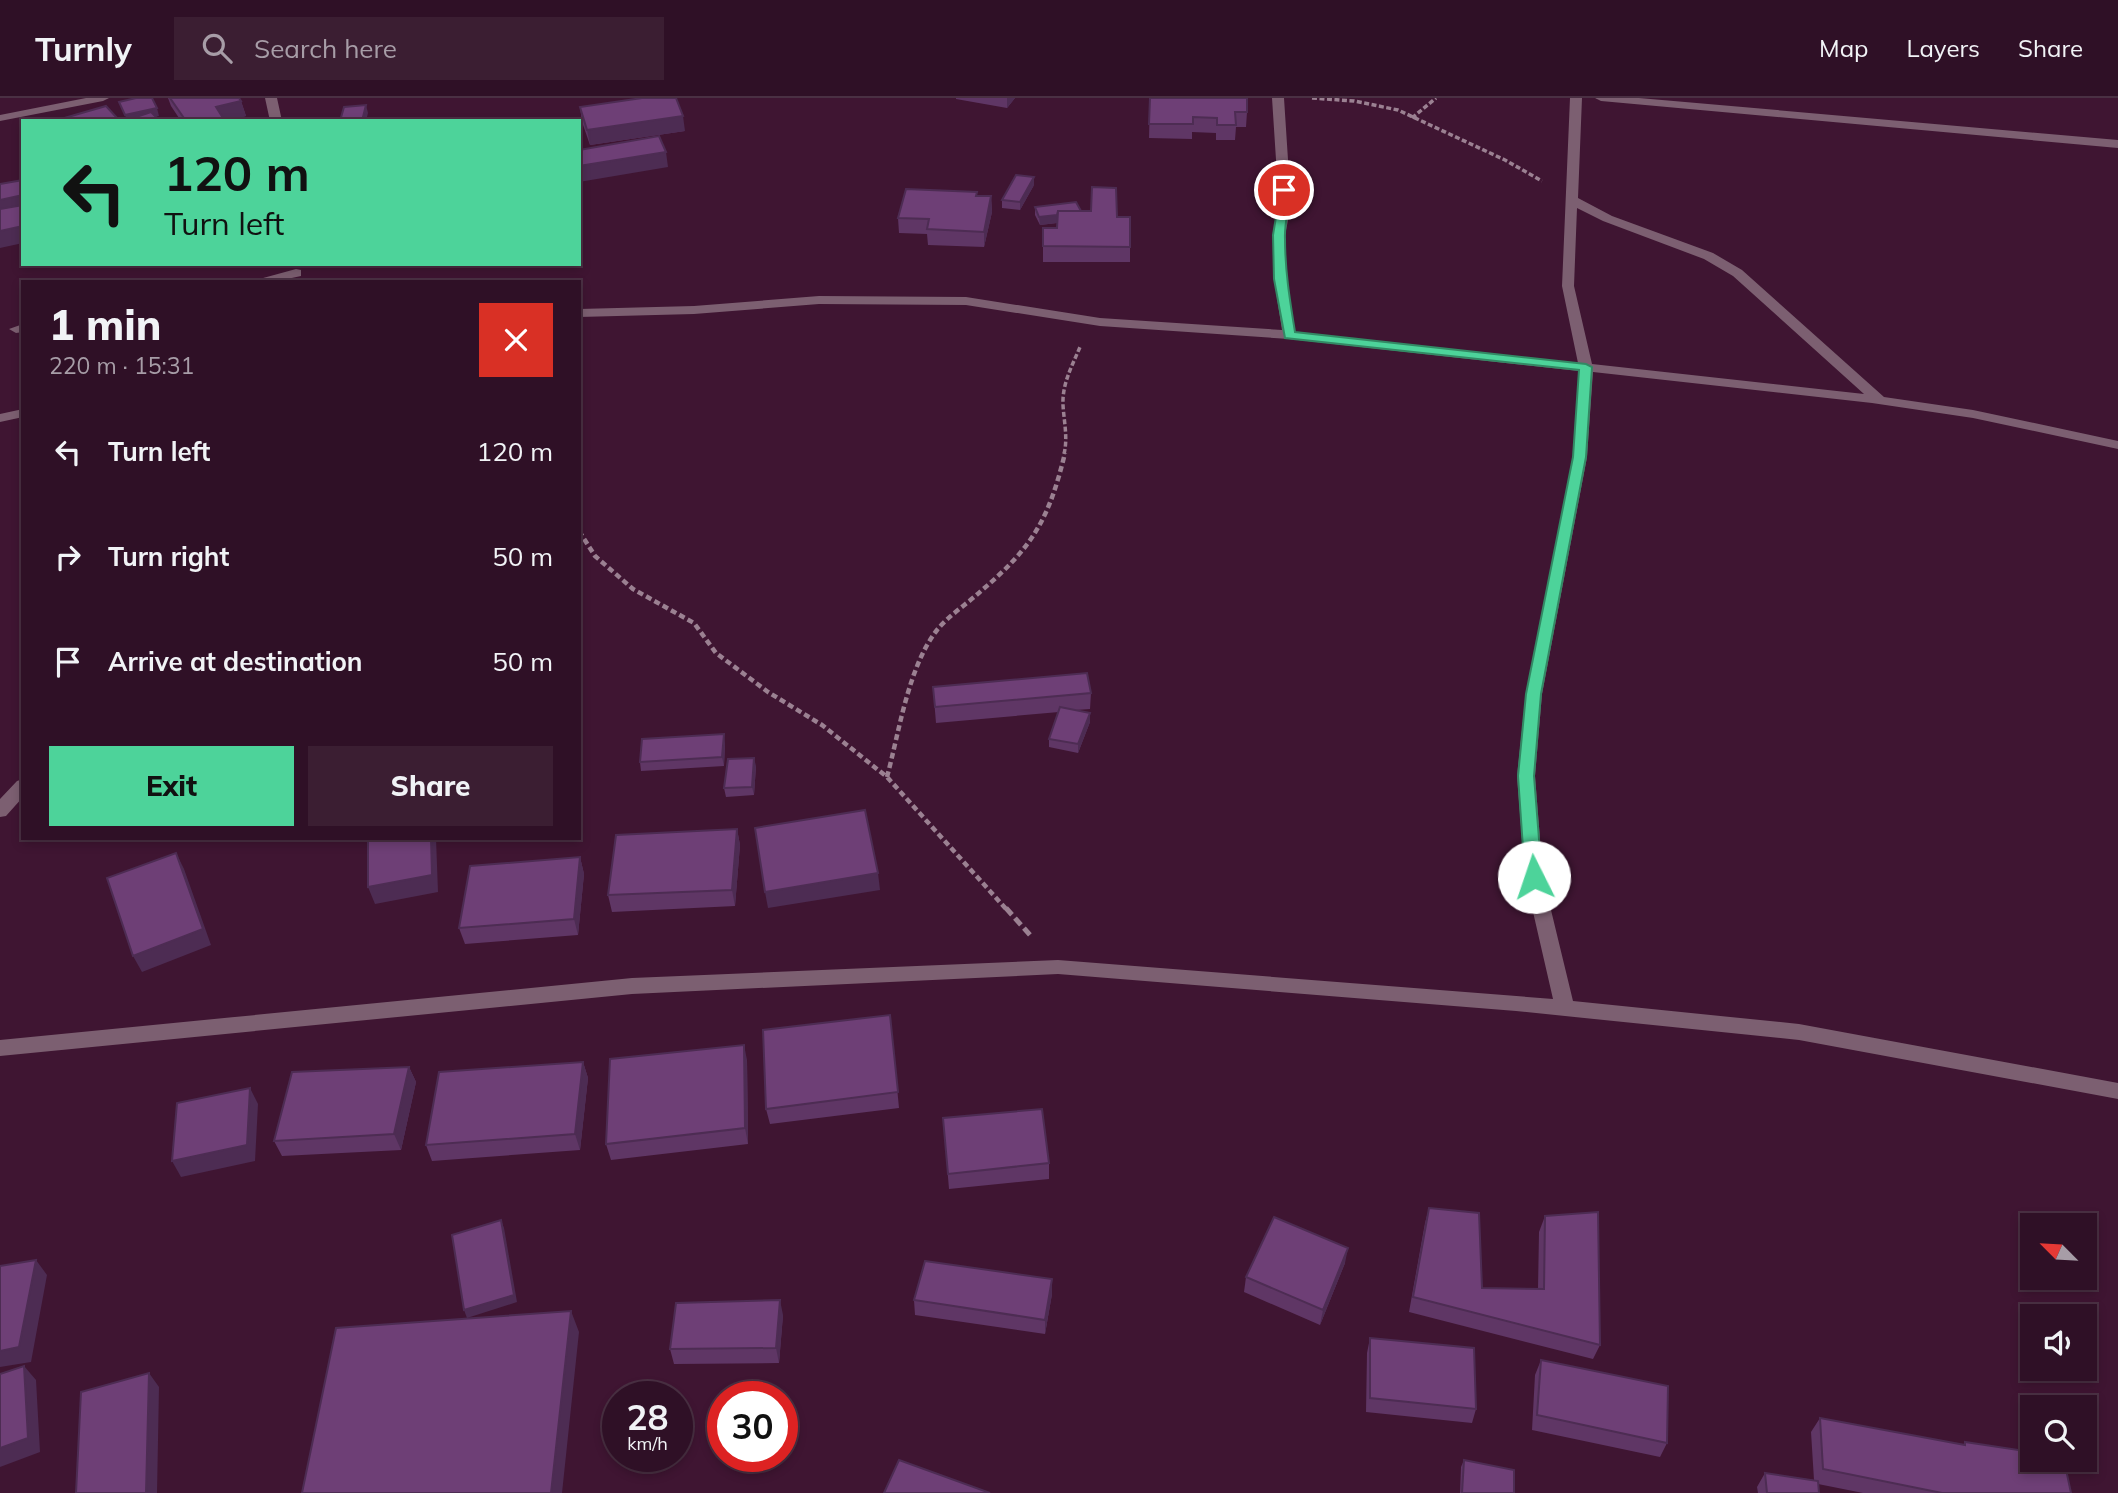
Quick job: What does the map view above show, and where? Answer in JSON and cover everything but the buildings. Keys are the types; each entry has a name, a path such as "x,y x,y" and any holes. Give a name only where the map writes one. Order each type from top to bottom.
{"street":[{"path":"0,118 103,98"},
{"path":"271,98 276,119"},
{"path":"1278,98 1285,195 1279,235 1280,279 1289,335"},
{"path":"1565,1008 1534,877 1526,776 1534,694 1580,457 1586,367 1568,286 1576,98"},
{"path":"1601,98 2118,144"},
{"path":"1570,198 1588,211 1695,249 1729,267 1768,299 1840,368 1881,401"},
{"path":"264,280 297,273"},
{"path":"581,313 694,310 820,300 966,300 1100,322 1289,335 1881,401 1973,414 2118,446"},
{"path":"0,418 21,413"},
{"path":"0,811 21,787"},
{"path":"0,1048 632,986 1058,967 1565,1008 1799,1032 2118,1091"}],"path":[{"path":"1312,98 1376,104 1505,160 1570,198"},
{"path":"1412,118 1436,98"},
{"path":"887,777 916,667 937,630 1015,562 1038,531 1055,494 1067,444 1063,402 1067,376 1079,349 1100,322"},
{"path":"581,534 595,556 633,589 694,623 716,653 768,692 822,725 887,777 1058,967"}],"route":[{"path":"1284,190 1285,206 1279,235 1280,279 1289,335 1586,367 1580,457 1534,694 1526,776 1534,877"}]}
